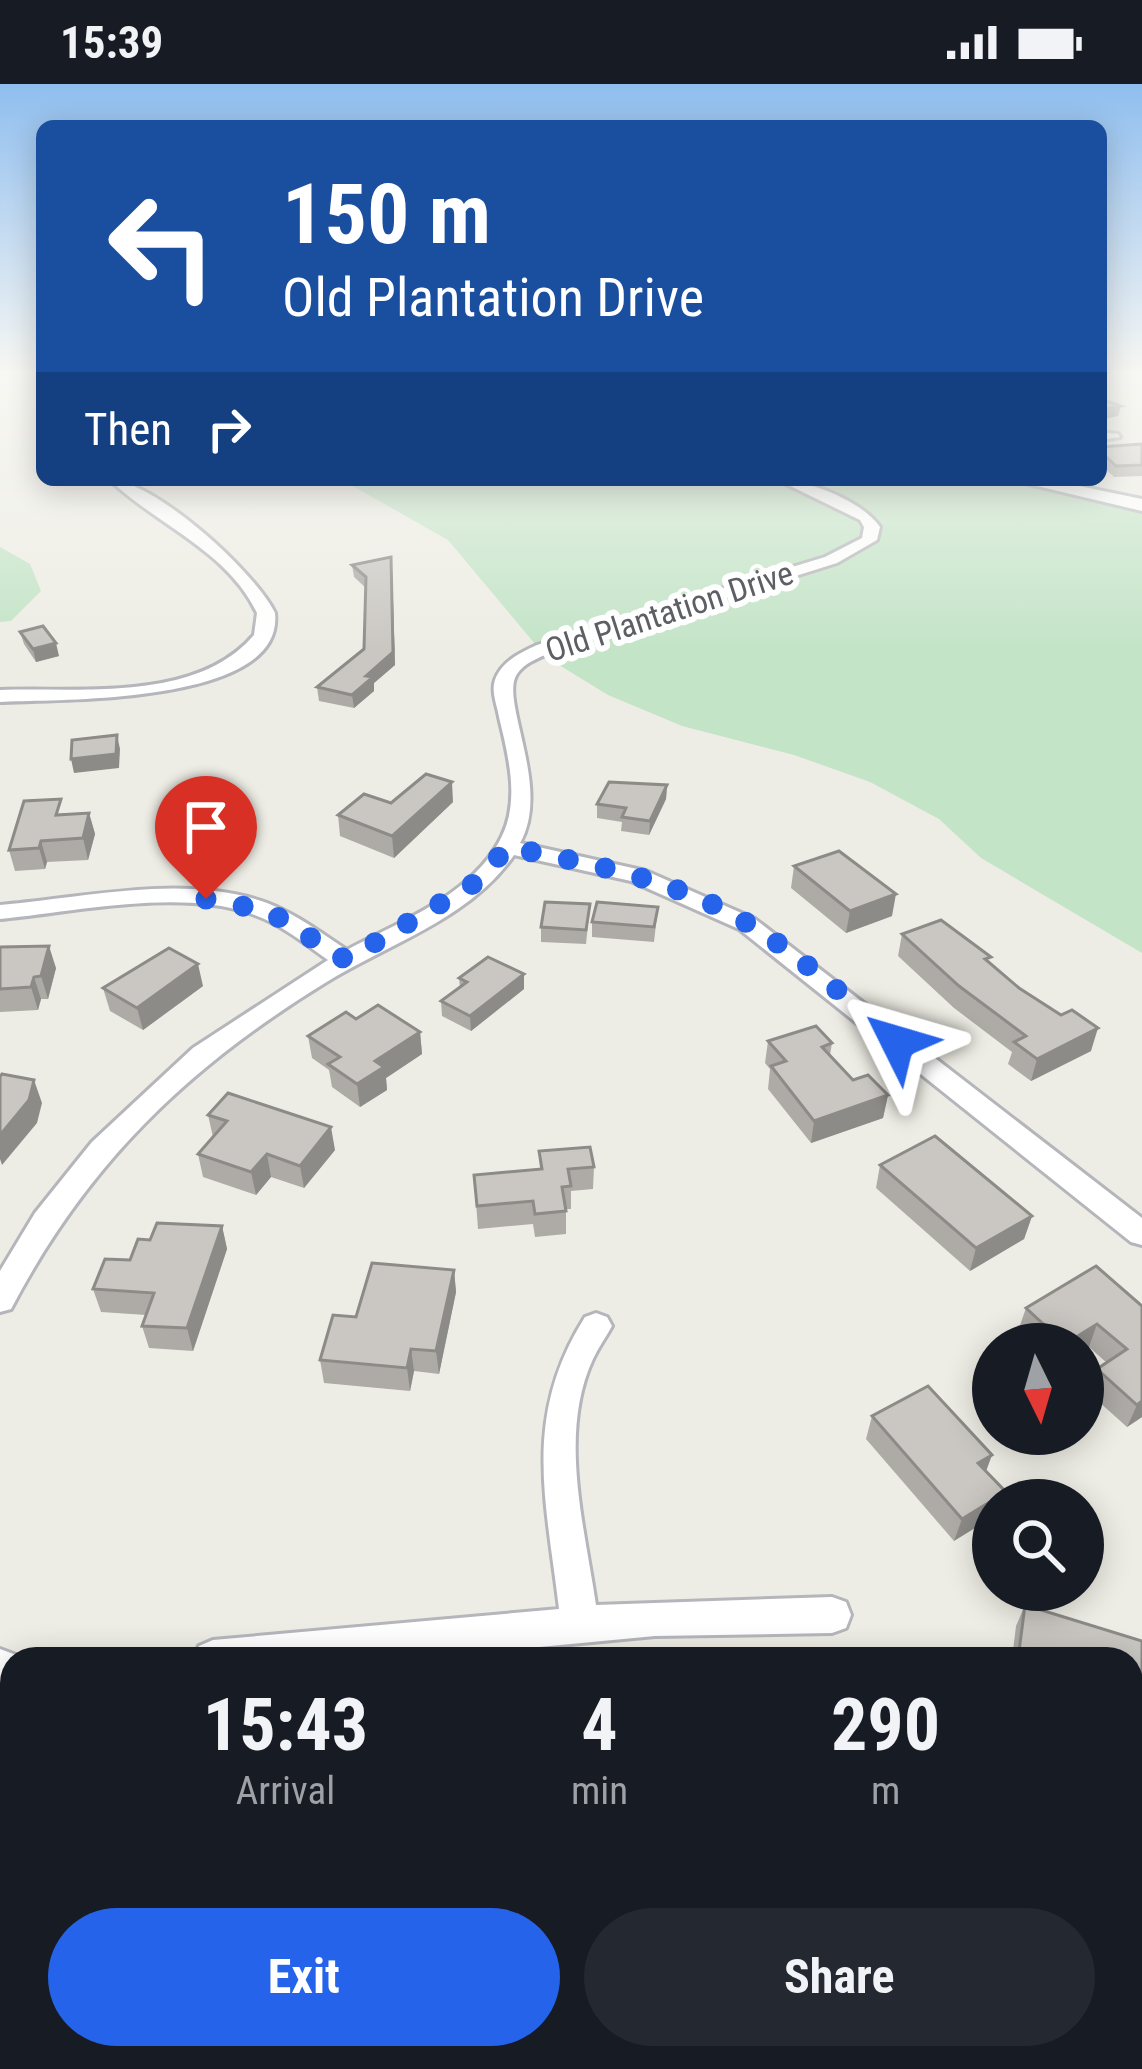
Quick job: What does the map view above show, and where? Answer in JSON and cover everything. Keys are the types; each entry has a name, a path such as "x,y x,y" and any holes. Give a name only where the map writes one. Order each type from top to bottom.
{"street":[{"path":"0,696 170,688 224,669 262,638 268,618 265,609 235,571 125,486"},
{"name":"Old Plantation Drive","path":"508,847 522,804 503,691 508,672 544,650 831,560 869,540 872,527 865,518 798,486"},
{"path":"1051,486 1142,505"},
{"path":"3,1289 77,1179 165,1086 238,1029 473,884 508,847 638,876 747,924 1142,1234"},
{"path":"0,912 229,901 268,911 346,960"},
{"path":"580,1626 558,1427 572,1363 596,1326"},
{"path":"346,1647 655,1618 832,1615"}],"green space":[{"path":"353,486 1038,486 1142,508 1142,953 981,858 939,819 870,782 794,755 682,726 608,695 546,657 448,540"},
{"path":"0,547 30,564 41,591 11,621 0,622"}],"building":[{"path":"391,557 393,652 352,695 317,687 364,649 366,577 352,565"},
{"path":"43,626 56,643 33,649 20,632"},
{"path":"117,735 116,754 71,759 72,740"},
{"path":"426,774 452,782 392,836 338,815 364,794 391,803"},
{"path":"609,782 667,785 650,821 622,817 626,808 597,804"},
{"path":"61,799 56,815 89,813 83,838 41,841 39,848 9,850 24,801"},
{"path":"839,851 896,894 850,911 794,866"},
{"path":"545,902 590,904 586,930 541,927"},
{"path":"597,902 658,907 654,927 592,922"},
{"path":"941,920 991,957 985,959 1019,988 1061,1015 1072,1010 1098,1028 1037,1059 1014,1042 1026,1036 959,986 902,934"},
{"path":"49,946 41,976 34,977 31,987 0,989 0,947"},
{"path":"169,948 198,964 137,1008 103,988"},
{"path":"488,957 524,974 470,1016 441,1001 467,982 459,978"},
{"path":"378,1005 420,1032 375,1061 384,1067 357,1084 328,1064 340,1057 308,1036 346,1012 356,1019"},
{"path":"816,1026 832,1043 822,1047 853,1080 868,1075 888,1095 814,1121 771,1066 786,1061 768,1041"},
{"path":"0,1077 34,1080 29,1100 0,1135"},
{"path":"228,1093 331,1127 300,1166 267,1154 251,1172 198,1154 227,1121 208,1115"},
{"path":"935,1136 1032,1216 976,1248 880,1165"},
{"path":"590,1147 594,1167 568,1169 571,1186 562,1187 566,1211 535,1214 533,1201 477,1206 474,1175 542,1169 539,1151"},
{"path":"157,1223 222,1226 187,1328 142,1326 154,1293 93,1289 105,1259 130,1260 138,1239 150,1240"},
{"path":"372,1263 454,1270 436,1351 411,1349 407,1368 320,1360 333,1315 356,1317"},
{"path":"1096,1266 1142,1306 1142,1401 1137,1405 1104,1375 1104,1364 1127,1349 1104,1330 1104,1323 1042,1323 1026,1308"},
{"path":"928,1386 972,1433 972,1455 992,1455 978,1463 993,1479 972,1479 972,1513 962,1519 872,1416"},
{"path":"1024,1611 1044,1611 1142,1641 1142,1647 1020,1647"}],"route":[{"path":"206,899 268,911 346,960 473,884 508,847 595,865 680,891 747,924 897,1042"}]}
